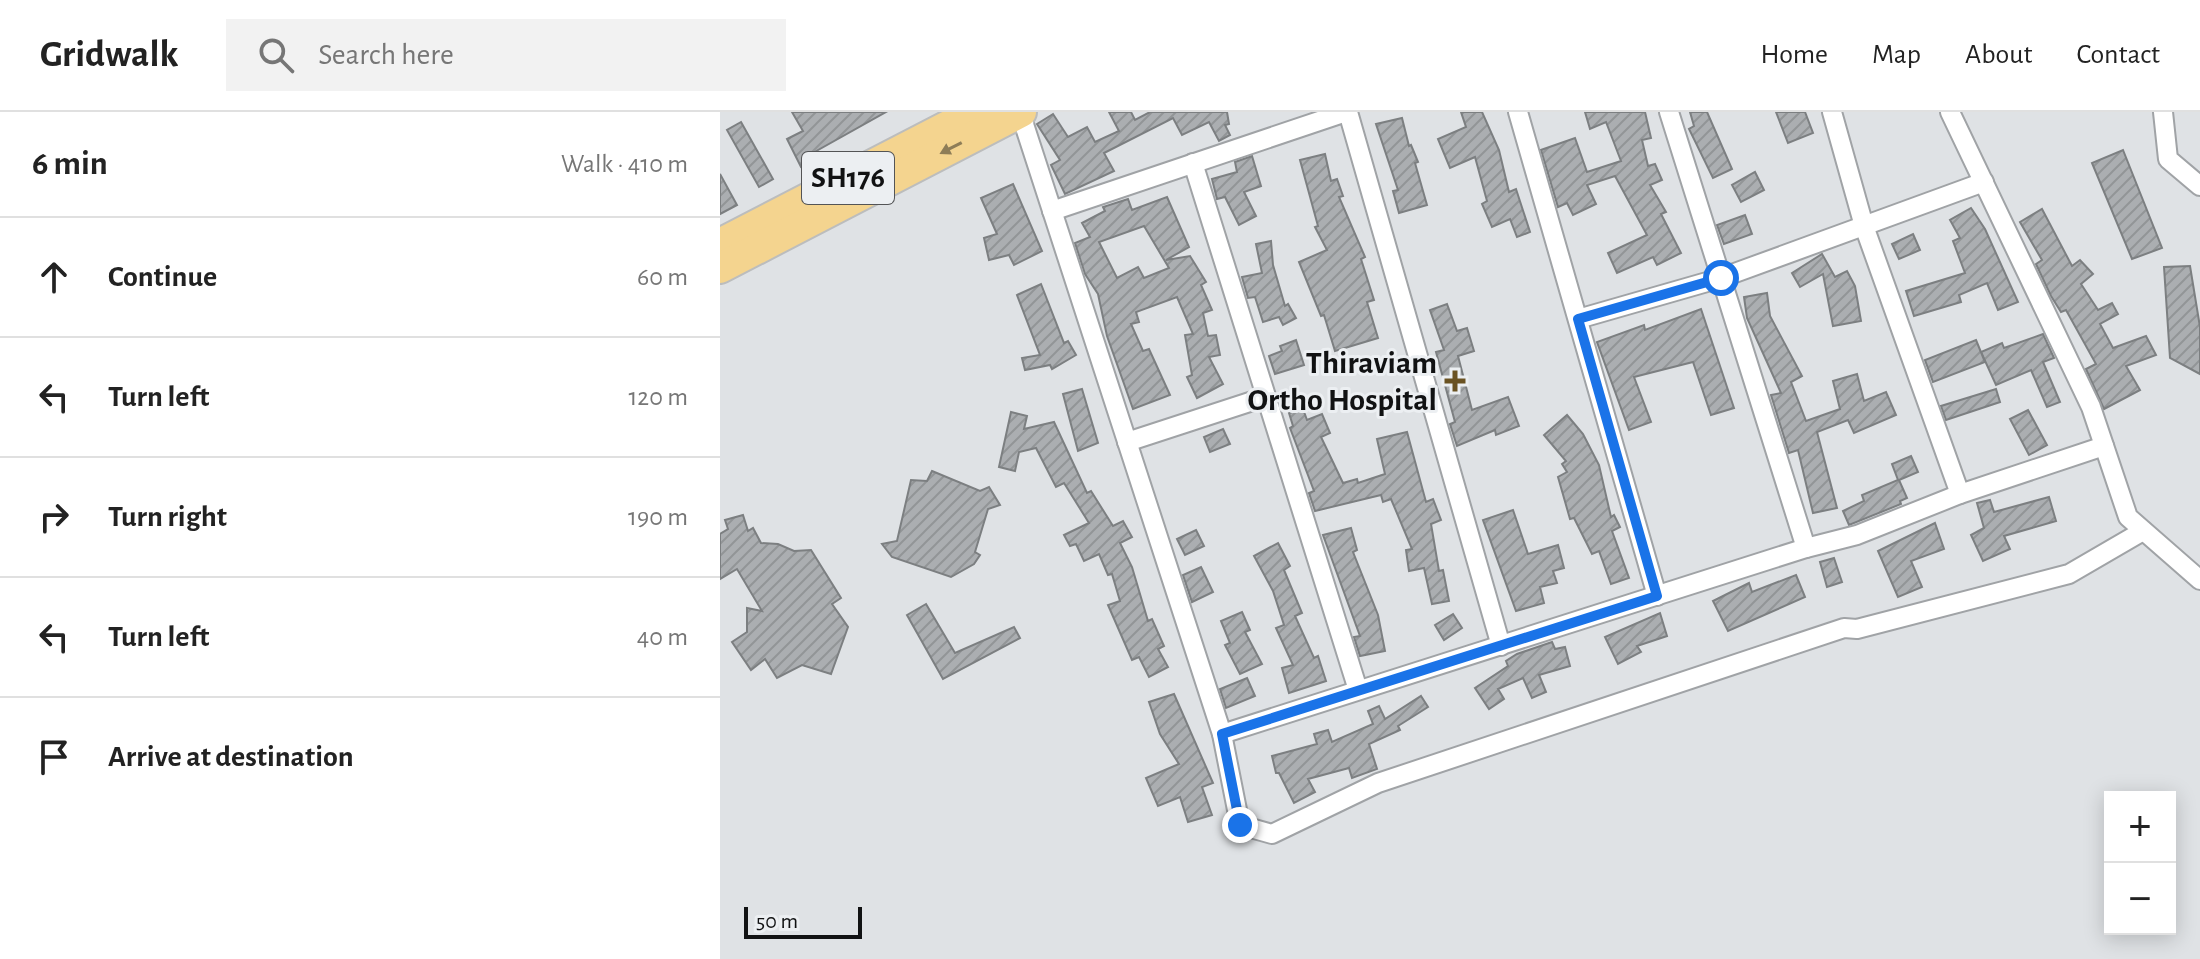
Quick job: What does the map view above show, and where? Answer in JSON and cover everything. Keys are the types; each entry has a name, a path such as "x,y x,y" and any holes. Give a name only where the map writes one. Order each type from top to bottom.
{"main road":[{"name":"SH176","path":"722,257 975,112"},
{"path":"722,257 1021,112"}],"street":[{"path":"1021,112 1222,734 1240,825 1272,834 1378,783 1844,628 1857,629 2069,574 2143,531"},
{"path":"1052,211 1347,112 1501,646"},
{"path":"1518,112 1657,596"},
{"path":"1669,112 1806,548"},
{"path":"1832,112 1864,226 1960,494"},
{"path":"1950,112 2091,407 2128,517 2200,580"},
{"path":"2163,112 2168,159 2200,186"},
{"path":"1193,163 1358,690"},
{"path":"1578,319 1721,278 1984,182"},
{"path":"1127,442 1265,397"},
{"path":"1222,734 1806,548 1857,535 1960,494 2104,446"}],"building":[{"path":"792,112 886,112 811,154 815,160 801,167 787,139 803,131"},
{"path":"1109,112 1131,112 1135,120 1150,112 1227,112 1229,124 1225,125 1230,135 1219,141 1209,122 1182,135 1173,118 1104,153 1114,171 1065,194 1051,165 1060,160 1037,124 1053,114 1068,137 1087,127 1095,142 1119,131"},
{"path":"1461,112 1482,112 1499,150 1509,192 1516,189 1530,232 1517,237 1510,219 1492,227 1482,204 1487,201 1475,157 1450,168 1438,139 1466,127"},
{"path":"1585,112 1645,112 1651,138 1642,140 1648,166 1655,164 1662,180 1650,185 1666,212 1661,214 1681,253 1657,265 1653,257 1617,273 1608,253 1647,235 1615,176 1587,185 1596,204 1573,215 1567,203 1558,207 1541,150 1575,138 1587,172 1621,161 1606,122 1590,129"},
{"path":"1690,112 1707,112 1732,169 1713,178 1689,129 1694,126"},
{"path":"1776,112 1805,112 1813,133 1788,143"},
{"path":"1402,118 1409,146 1418,162 1415,163 1427,205 1399,213 1393,191 1398,190 1376,124"},
{"path":"741,122 773,179 759,187 727,130"},
{"path":"2123,150 2162,248 2132,259 2092,163"},
{"path":"1325,154 1331,181 1337,179 1343,196 1339,197 1365,257 1361,259 1374,300 1367,302 1378,338 1335,351 1324,315 1321,316 1299,262 1327,250 1315,227 1318,226 1300,160"},
{"path":"1252,156 1261,186 1244,192 1256,216 1239,225 1225,197 1217,199 1212,179 1237,172 1235,162"},
{"path":"1755,172 1764,190 1741,202 1732,185"},
{"path":"720,174 737,205 720,214"},
{"path":"1013,184 1042,251 1014,265 1009,255 989,260 984,238 997,234 981,198"},
{"path":"1167,197 1189,247 1166,260 1190,256 1206,282 1201,285 1212,310 1203,313 1208,336 1216,335 1220,355 1209,357 1223,384 1197,398 1187,377 1192,375 1185,335 1193,334 1177,297 1136,312 1139,322 1131,324 1143,351 1149,349 1170,395 1133,409 1107,336 1098,294 1085,274 1075,243 1090,237 1082,223 1105,211 1103,207 1128,199 1132,210","holes":["1144,226 1169,268 1144,278 1138,267 1117,278 1099,242"]},
{"path":"1971,208 1985,229 2018,302 1998,310 1987,283 1959,295 1961,302 1914,316 1906,291 1965,273 1953,241 1960,238 1950,220"},
{"path":"2042,209 2072,266 2080,260 2093,274 2081,284 2098,310 2112,303 2118,314 2100,324 2113,348 2146,336 2156,355 2126,366 2140,390 2104,409 2086,369 2096,364 2066,310 2061,312 2051,296 2036,264 2042,260 2020,222"},
{"path":"1745,215 1752,234 1724,244 1717,225"},
{"path":"1913,234 1920,250 1899,259 1892,244"},
{"path":"1271,241 1273,265 1285,306 1288,304 1296,318 1283,325 1279,317 1263,322 1255,297 1248,298 1242,277 1262,273 1256,244"},
{"path":"1822,254 1835,277 1847,271 1855,286 1861,321 1833,326 1823,274 1800,287 1792,273"},
{"path":"2190,266 2200,327 2200,374 2170,358 2164,267"},
{"path":"1041,284 1064,343 1068,341 1076,355 1052,369 1050,365 1025,370 1022,358 1040,355 1017,295"},
{"path":"1767,293 1770,316 1802,376 1791,382 1806,421 1840,409 1833,381 1857,374 1864,401 1886,392 1896,415 1854,433 1848,420 1817,432 1837,508 1813,513 1798,450 1789,453 1771,395 1781,393 1747,318 1744,297"},
{"path":"1447,304 1457,331 1467,328 1474,351 1458,356 1472,410 1508,397 1519,426 1496,435 1495,430 1457,446 1450,424 1455,422 1436,352 1444,350 1430,310"},
{"path":"1701,309 1734,408 1711,415 1693,362 1634,377 1651,422 1629,430 1597,342 1644,325 1645,330"},
{"path":"2043,334 2054,358 2043,362 2060,402 2047,407 2031,370 1996,385 1981,352 2002,343 2004,348"},
{"path":"1296,340 1304,365 1275,374 1269,356 1282,351 1280,346"},
{"path":"1976,340 1985,362 1933,382 1925,360"},
{"path":"1082,389 1098,443 1078,451 1063,394"},
{"path":"1996,389 2000,402 1946,420 1941,406"},
{"path":"1303,409 1307,420 1322,414 1330,433 1321,437 1343,483 1357,479 1358,483 1385,474 1377,439 1407,432 1426,502 1433,499 1441,520 1431,524 1439,571 1443,570 1449,601 1432,604 1424,568 1409,571 1406,550 1412,549 1391,499 1383,502 1381,495 1315,511 1309,493 1314,491 1290,428 1293,426 1289,413"},
{"path":"2028,410 2047,445 2029,455 2010,419"},
{"path":"1011,412 1027,416 1024,429 1054,422 1087,493 1091,491 1113,526 1123,521 1132,537 1120,543 1132,567 1148,621 1152,619 1164,646 1158,649 1168,667 1149,677 1139,657 1132,660 1108,605 1120,601 1112,574 1108,575 1099,554 1084,561 1076,544 1070,546 1064,535 1089,523 1064,483 1056,487 1036,448 1019,452 1015,471 999,467"},
{"path":"1567,415 1583,434 1599,465 1611,517 1614,515 1620,527 1612,531 1629,578 1611,584 1599,551 1592,554 1574,518 1570,519 1558,477 1567,472 1562,464 1566,461 1544,435"},
{"path":"1223,429 1230,444 1210,452 1204,437"},
{"path":"1911,456 1918,472 1899,480 1907,498 1900,501 1901,504 1849,525 1843,511 1864,501 1862,495 1898,480 1892,464"},
{"path":"932,471 980,491 989,487 1000,505 988,509 975,552 980,555 974,564 951,577 892,557 882,544 897,541 911,480 927,481"},
{"path":"2049,497 2056,521 2004,536 2010,549 1983,561 1971,535 1984,528 1977,503 1990,500 1994,512"},
{"path":"1513,510 1528,554 1558,545 1564,568 1553,571 1557,583 1540,587 1544,603 1516,611 1483,520"},
{"path":"743,515 748,531 753,528 761,543 778,544 794,551 811,550 841,598 832,604 848,627 831,674 802,665 777,678 765,659 751,670 732,642 747,632 747,608 762,611 737,569 720,579 720,534 728,529 725,520"},
{"path":"1935,523 1944,549 1911,561 1922,587 1898,597 1878,551"},
{"path":"1351,528 1357,550 1353,552 1378,615 1385,651 1360,656 1354,637 1360,636 1323,535"},
{"path":"1196,530 1204,546 1185,555 1177,539"},
{"path":"1278,543 1290,566 1284,570 1302,613 1295,616 1314,658 1318,656 1326,681 1289,693 1282,668 1293,665 1276,628 1284,625 1273,591 1254,556"},
{"path":"1834,558 1842,582 1827,587 1820,562"},
{"path":"1201,567 1213,592 1192,602 1183,575"},
{"path":"1796,575 1805,597 1728,631 1713,601 1749,583 1752,592"},
{"path":"926,604 955,653 1014,627 1020,638 943,679 907,615"},
{"path":"1242,612 1250,630 1245,632 1262,664 1240,674 1225,645 1230,643 1221,621"},
{"path":"1660,613 1667,636 1637,646 1641,652 1618,664 1605,637"},
{"path":"1453,614 1462,628 1444,640 1435,625"},
{"path":"1552,642 1555,649 1565,647 1570,666 1539,675 1546,692 1532,698 1523,678 1498,689 1504,699 1489,709 1475,688 1508,666 1506,661 1517,654"},
{"path":"1247,678 1255,696 1226,708 1220,689"},
{"path":"1174,694 1213,783 1202,787 1212,815 1188,822 1180,797 1158,806 1146,778 1179,764 1160,734 1149,702"},
{"path":"1421,696 1428,707 1398,726 1400,730 1369,744 1377,769 1352,778 1349,768 1308,779 1315,792 1294,803 1279,773 1276,773 1272,756 1317,744 1314,734 1328,730 1332,742 1373,724 1368,711 1379,706 1385,719"}],"place":[{"name":"Thiraviam Ortho Hospital","path":"1455,381"}],"route":[{"path":"1240,825 1222,734 1657,596 1578,319 1721,278"}]}
